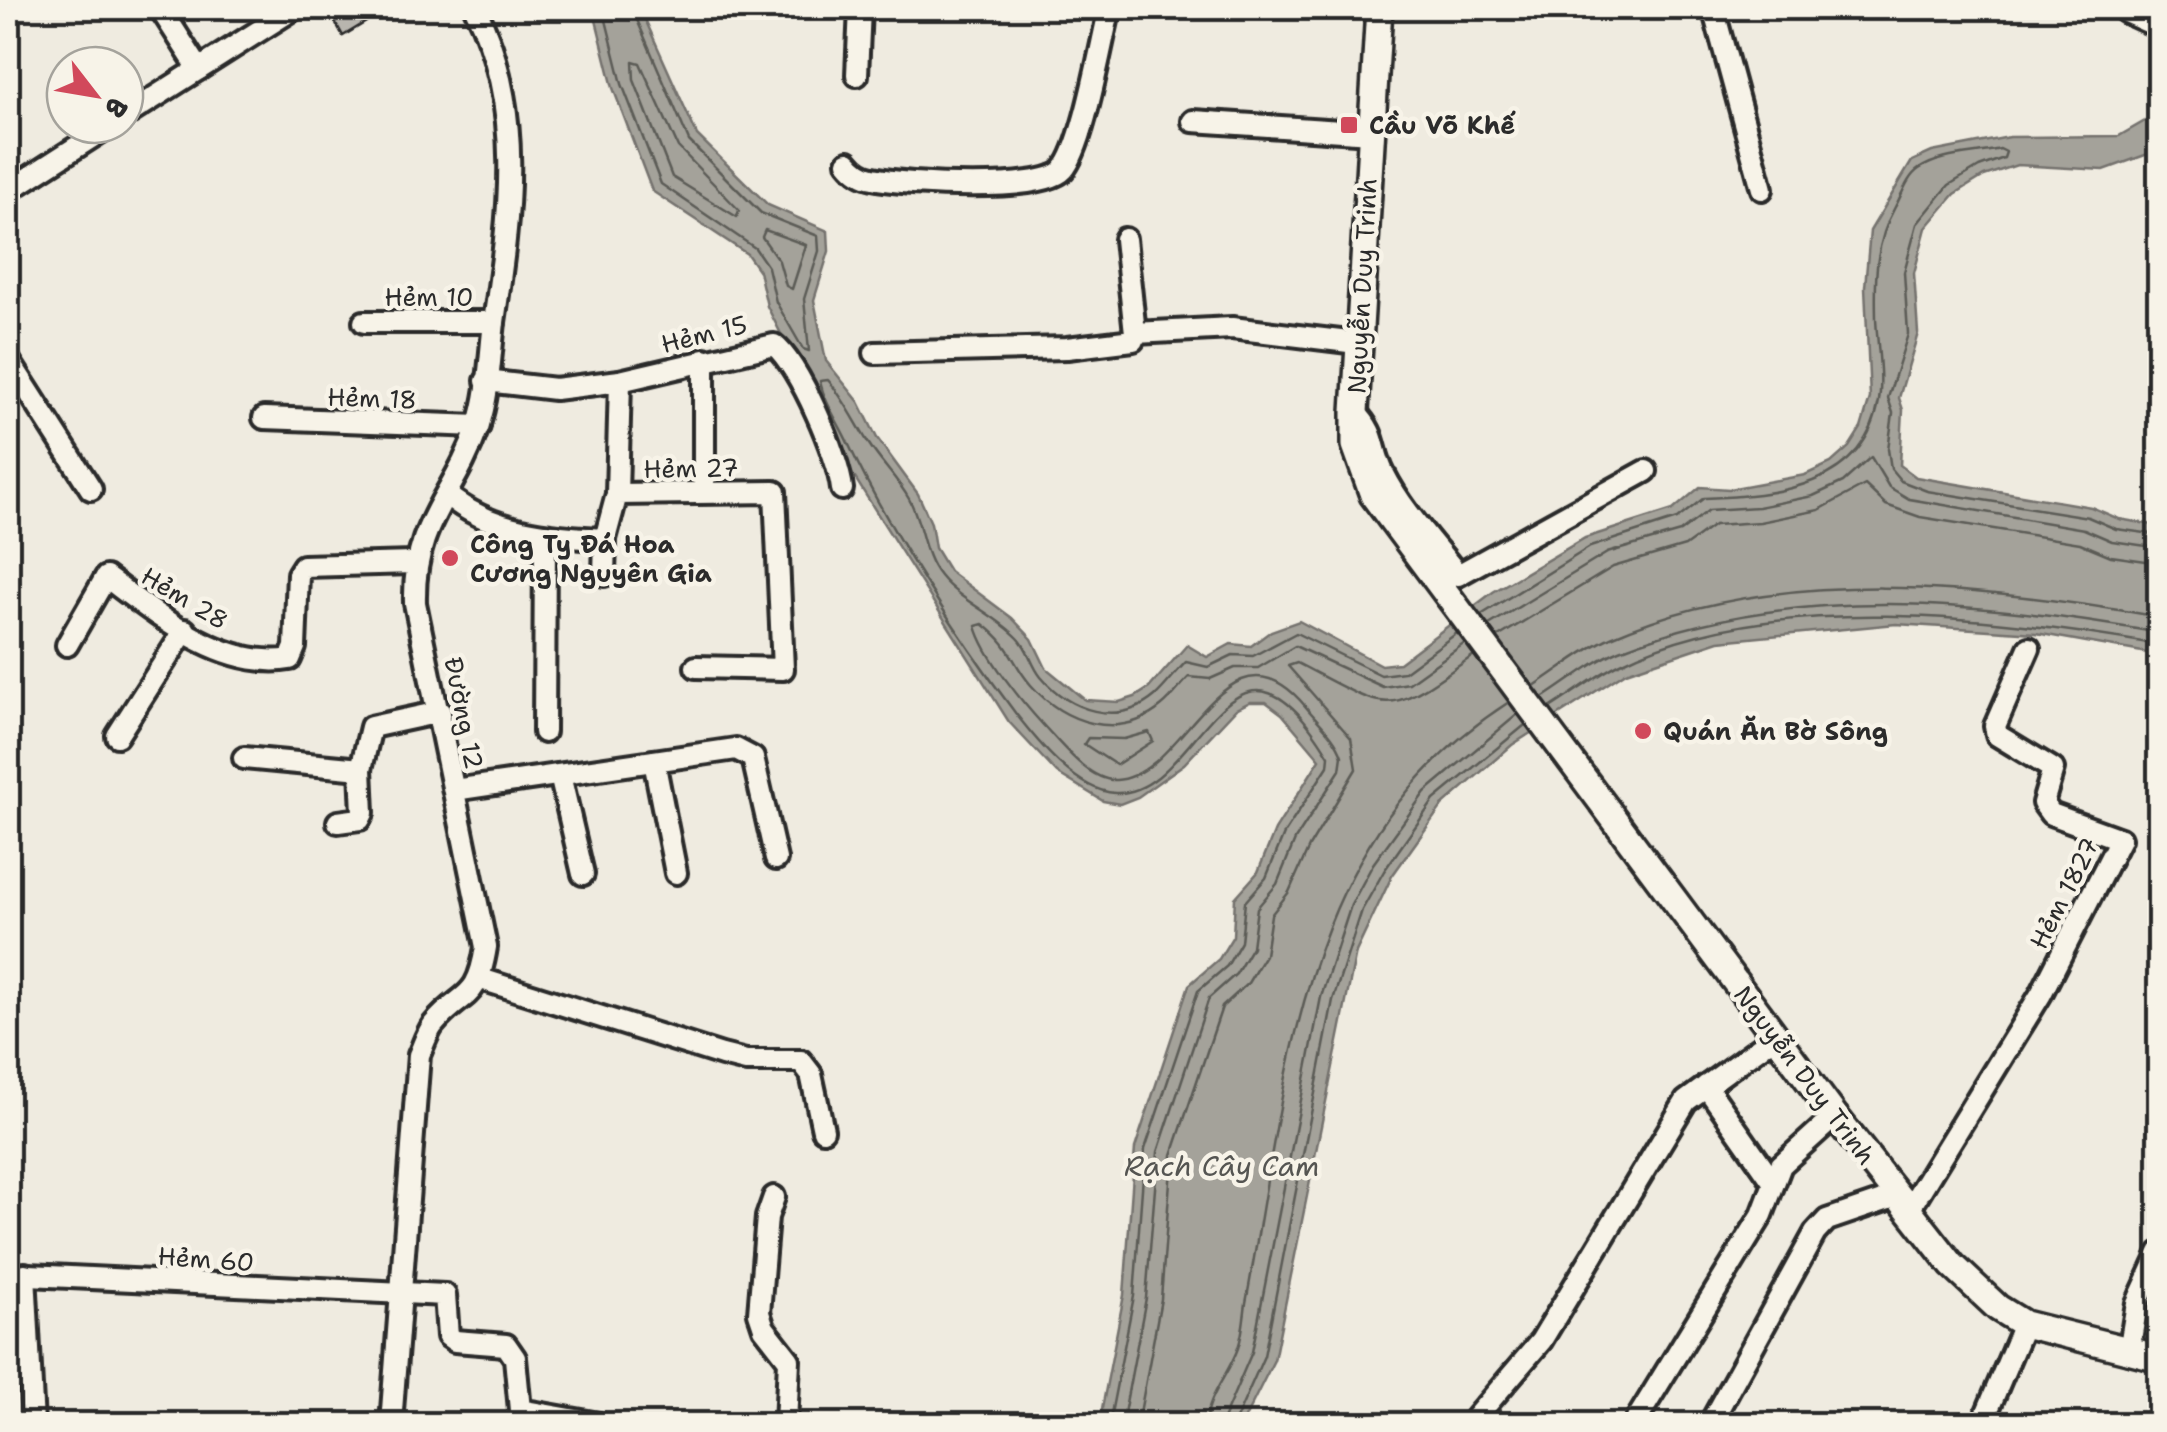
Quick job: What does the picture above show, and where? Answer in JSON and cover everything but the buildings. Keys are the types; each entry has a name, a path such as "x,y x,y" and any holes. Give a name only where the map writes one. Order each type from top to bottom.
{"highway":[{"path":"2129,8 2160,22"}],"main road":[{"name":"Nguyễn Duy Trinh","path":"1379,8 1355,412 1355,445 1374,495 1834,1116 1952,1265 1998,1308 2024,1324"},
{"path":"2024,1324 2160,1358"}],"street":[{"path":"160,8 200,69"},
{"path":"145,103 295,8"},
{"name":"Đường 12","path":"475,8 509,116 512,196 479,426 447,495 426,528 414,563 415,604 486,947 481,979"},
{"path":"857,75 860,8"},
{"path":"848,162 861,174 896,181 959,184 1054,177 1062,171 1073,149 1110,8"},
{"path":"1713,8 1762,189"},
{"path":"1193,122 1371,133"},
{"path":"8,191 80,145"},
{"path":"875,353 1067,348 1133,340 1125,239"},
{"name":"Hẻm 10","path":"364,322 494,322"},
{"path":"1135,333 1232,328 1357,344"},
{"name":"Hẻm 15","path":"486,381 554,389 620,381 763,345 780,349 840,466 842,489"},
{"path":"8,359 91,490"},
{"path":"704,359 704,492"},
{"path":"617,494 620,381"},
{"path":"1355,412 1372,430 1390,484 1458,575 1646,470"},
{"name":"Hẻm 18","path":"264,418 479,426"},
{"name":"Hẻm 27","path":"604,575 605,539 617,494 775,492 783,669 696,667"},
{"path":"447,495 468,512 545,537 605,539"},
{"path":"544,732 545,537"},
{"name":"Hẻm 28","path":"68,645 106,577 220,650 290,659 295,648 298,574 302,566 414,563"},
{"path":"117,736 185,630"},
{"name":"Hẻm 1827","path":"1903,1203 2041,994 2120,839 2051,814 2043,803 2053,768 1997,735 1995,726 2029,648"},
{"path":"338,822 360,819 364,813 361,770 371,727 440,712"},
{"path":"454,790 747,751 753,758 776,858"},
{"path":"244,758 361,770"},
{"path":"654,761 676,873"},
{"path":"560,775 582,874"},
{"path":"391,1424 418,1055 433,1026 470,995 481,979 722,1056 746,1061 801,1061 812,1074 823,1130"},
{"path":"1476,1417 1541,1341 1686,1102 1775,1036"},
{"path":"1706,1086 1774,1183"},
{"path":"1636,1419 1762,1215 1781,1165 1834,1116"},
{"path":"774,1197 767,1217 760,1313 764,1328 789,1360 786,1424"},
{"path":"1710,1424 1814,1234 1827,1220 1903,1203"},
{"path":"2128,1352 2137,1304 2160,1253"},
{"path":"16,1274 33,1424"},
{"name":"Hẻm 60","path":"16,1274 446,1296 448,1336 454,1341 506,1345 515,1358 520,1410 599,1424"},
{"path":"1982,1424 2024,1324"}],"water":[{"name":"Rạch Cây Cam","path":"593,8 640,8 697,135 768,205 828,231 829,251 814,300 826,361 859,402 877,438 918,494 931,523 935,548 949,571 1012,618 1032,639 1046,668 1085,700 1119,702 1135,697 1149,688 1187,645 1207,657 1231,644 1251,646 1271,631 1299,621 1381,665 1399,663 1493,592 1585,538 1673,510 1700,487 1729,489 1805,475 1831,463 1849,447 1861,428 1870,398 1865,287 1870,231 1912,161 1932,152 2009,137 2119,136 2159,113 2159,150 2104,170 2017,165 1984,176 1955,194 1926,228 1914,273 1918,333 1899,398 1903,410 1900,465 1916,477 2091,507 2119,519 2159,526 2159,655 2036,633 1896,624 1719,641 1626,672 1512,745 1442,806 1392,876 1356,952 1274,1360 1242,1424 1099,1424 1124,1295 1135,1148 1189,985 1219,959 1233,936 1235,898 1258,872 1275,830 1320,759 1282,714 1266,702 1250,702 1236,709 1184,764 1138,797 1120,804 1103,801 1057,773 1009,722 848,467 767,306 759,271 747,254 652,191 613,88"}],"place":[{"name":"Cầu Võ Khế","path":"1349,125"},
{"name":"Công Ty Đá Hoa Cương Nguyên Gia","path":"450,558"},
{"name":"Quán Ăn Bờ Sông","path":"1643,731"}]}
